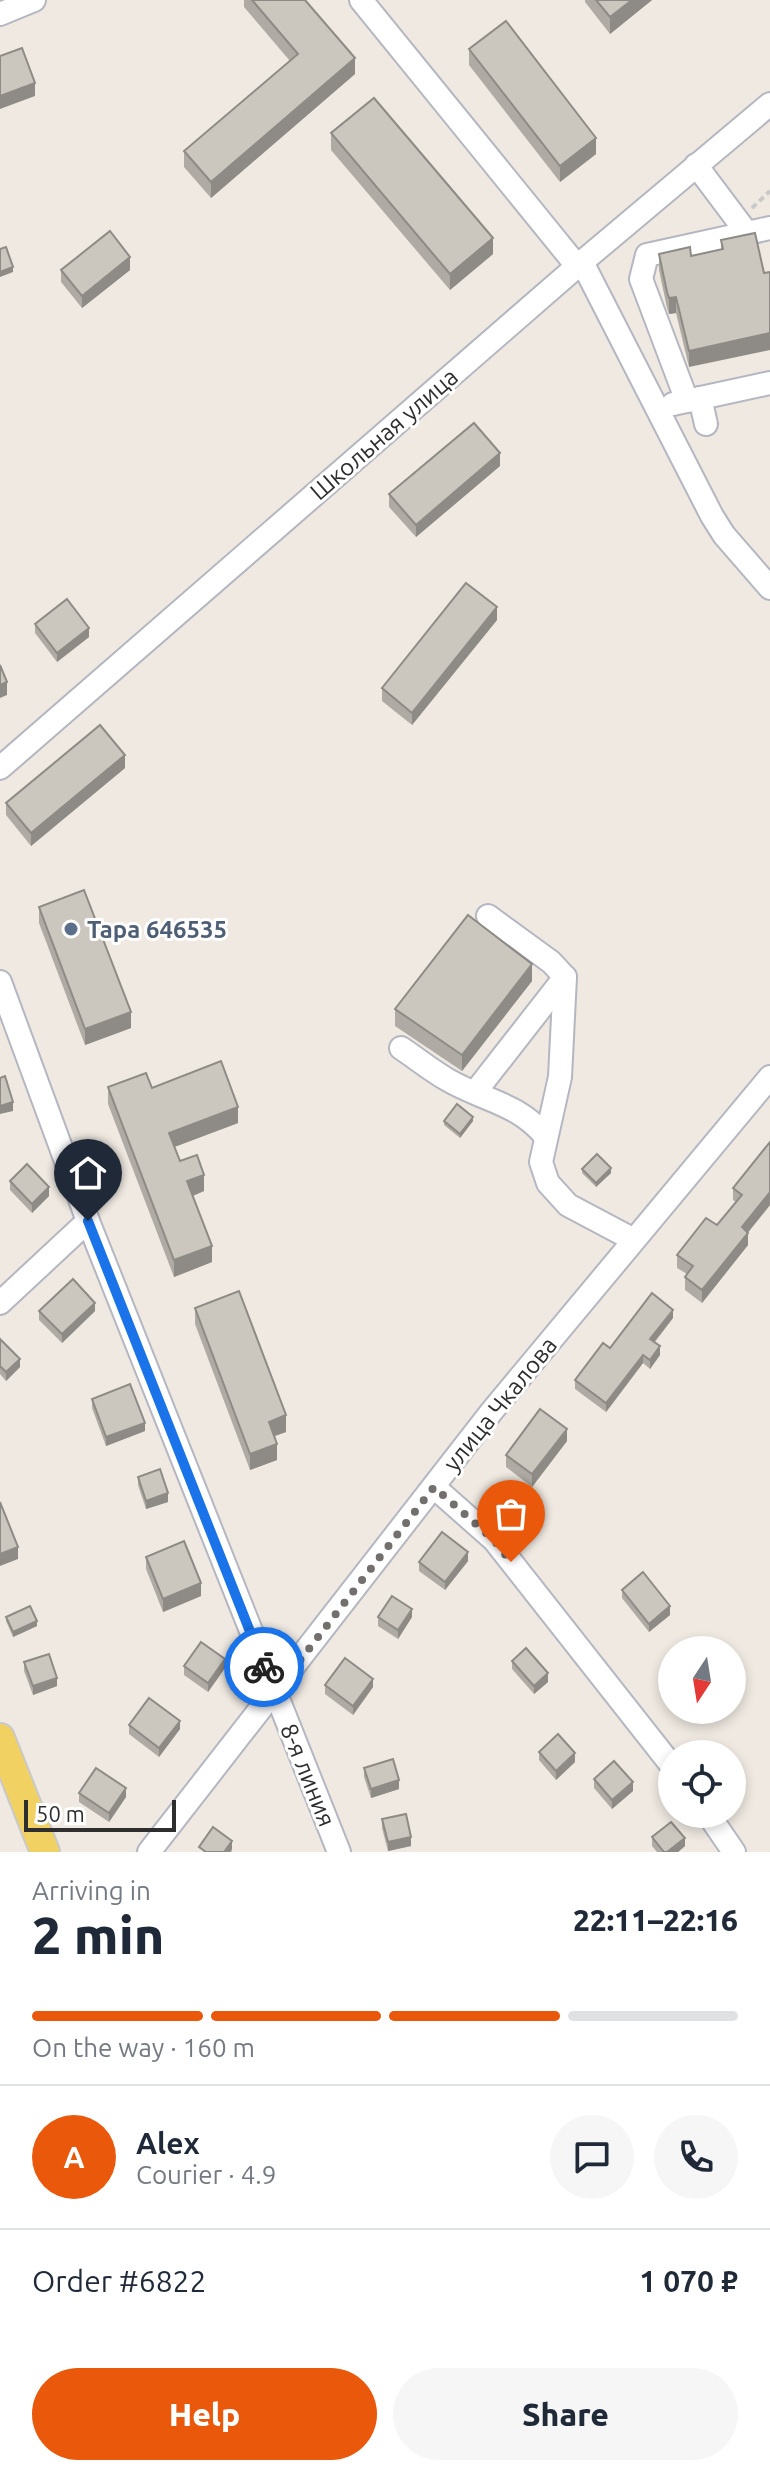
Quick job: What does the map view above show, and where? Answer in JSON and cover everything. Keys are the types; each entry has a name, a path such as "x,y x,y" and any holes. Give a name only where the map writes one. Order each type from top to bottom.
{"main road":[{"path":"2,1747 45,1852"}],"street":[{"path":"0,14 34,0"},
{"path":"361,0 579,264 724,535 770,588"},
{"name":"Школьная улица","path":"0,768 579,264 770,104"},
{"path":"696,165 747,233"},
{"path":"706,424 641,279 647,255 770,228"},
{"path":"656,407 770,383"},
{"path":"488,916 565,977"},
{"path":"476,1091 565,977"},
{"path":"565,977 560,1077 541,1162 548,1183 568,1205 634,1240"},
{"name":"8-я линия","path":"0,982 88,1221 339,1852"},
{"path":"401,1048 450,1081 532,1120 545,1136"},
{"name":"улица Чкалова","path":"149,1852 434,1487 770,1077"},
{"path":"0,1303 88,1221"},
{"path":"434,1487 494,1540 658,1748"},
{"path":"718,1828 734,1852"}],"building":[{"path":"252,0 305,0 355,58 211,182 184,151 298,54"},
{"path":"596,0 632,0 610,17"},
{"path":"506,21 596,138 560,166 469,49"},
{"path":"22,48 35,83 0,96 0,56"},
{"path":"374,98 493,238 450,274 331,133"},
{"path":"110,231 130,257 82,296 61,270"},
{"path":"755,233 764,273 770,272 770,333 689,351 676,297 669,298 667,292 659,254 690,247 691,256 723,249 721,240"},
{"path":"6,247 13,267 0,272 0,249"},
{"path":"474,423 500,453 416,525 389,494"},
{"path":"466,583 497,607 412,713 382,688"},
{"path":"67,599 89,628 57,653 35,624"},
{"path":"0,665 7,682 0,685"},
{"path":"100,725 125,755 31,833 6,803"},
{"path":"84,890 131,1012 85,1029 39,907"},
{"path":"468,915 532,964 462,1055 395,1009"},
{"path":"221,1061 238,1107 169,1133 180,1161 197,1155 204,1175 187,1181 212,1246 174,1260 108,1087 146,1073 152,1088"},
{"path":"5,1076 13,1102 0,1106 0,1078"},
{"path":"457,1104 473,1117 460,1134 444,1121"},
{"path":"770,1142 770,1192 742,1227 748,1233 702,1290 685,1277 693,1266 677,1255 706,1218 717,1225 742,1195 733,1188"},
{"path":"597,1154 611,1168 596,1183 582,1169"},
{"path":"27,1164 49,1187 32,1204 10,1181"},
{"path":"73,1279 95,1303 62,1334 39,1311"},
{"path":"239,1291 286,1415 269,1422 277,1444 250,1454 195,1308"},
{"path":"652,1293 673,1310 650,1339 660,1346 650,1360 643,1355 606,1403 575,1380 603,1343 610,1348"},
{"path":"0,1339 20,1359 6,1372 0,1366"},
{"path":"130,1384 145,1423 106,1437 92,1399"},
{"path":"540,1409 567,1429 532,1474 506,1455"},
{"path":"160,1469 168,1493 146,1501 138,1477"},
{"path":"0,1502 18,1547 0,1554"},
{"path":"442,1532 468,1552 445,1582 419,1562"},
{"path":"184,1541 201,1583 163,1599 146,1557"},
{"path":"643,1572 670,1606 649,1624 622,1590"},
{"path":"392,1596 412,1609 398,1630 378,1617"},
{"path":"30,1606 37,1621 13,1632 6,1617"},
{"path":"201,1642 225,1659 208,1683 184,1666"},
{"path":"526,1648 548,1673 534,1686 512,1661"},
{"path":"49,1654 57,1678 33,1686 24,1662"},
{"path":"345,1658 373,1679 353,1706 325,1685"},
{"path":"149,1698 180,1721 159,1748 129,1725"},
{"path":"558,1734 575,1753 556,1771 539,1752"},
{"path":"393,1759 399,1780 371,1789 364,1768"},
{"path":"614,1761 633,1782 612,1800 594,1779"},
{"path":"96,1768 126,1788 109,1813 79,1793"},
{"path":"406,1814 411,1837 388,1842 382,1819"},
{"path":"213,1827 232,1841 224,1852 206,1852 199,1847"},
{"path":"663,1828 676,1828 685,1838 664,1852 652,1837"}],"way so far":[{"path":"264,1667 274,1694 434,1487 494,1540 511,1562"}],"place":[{"name":"Тара 646535","path":"71,929"}],"route":[{"path":"88,1221 264,1667"}]}
